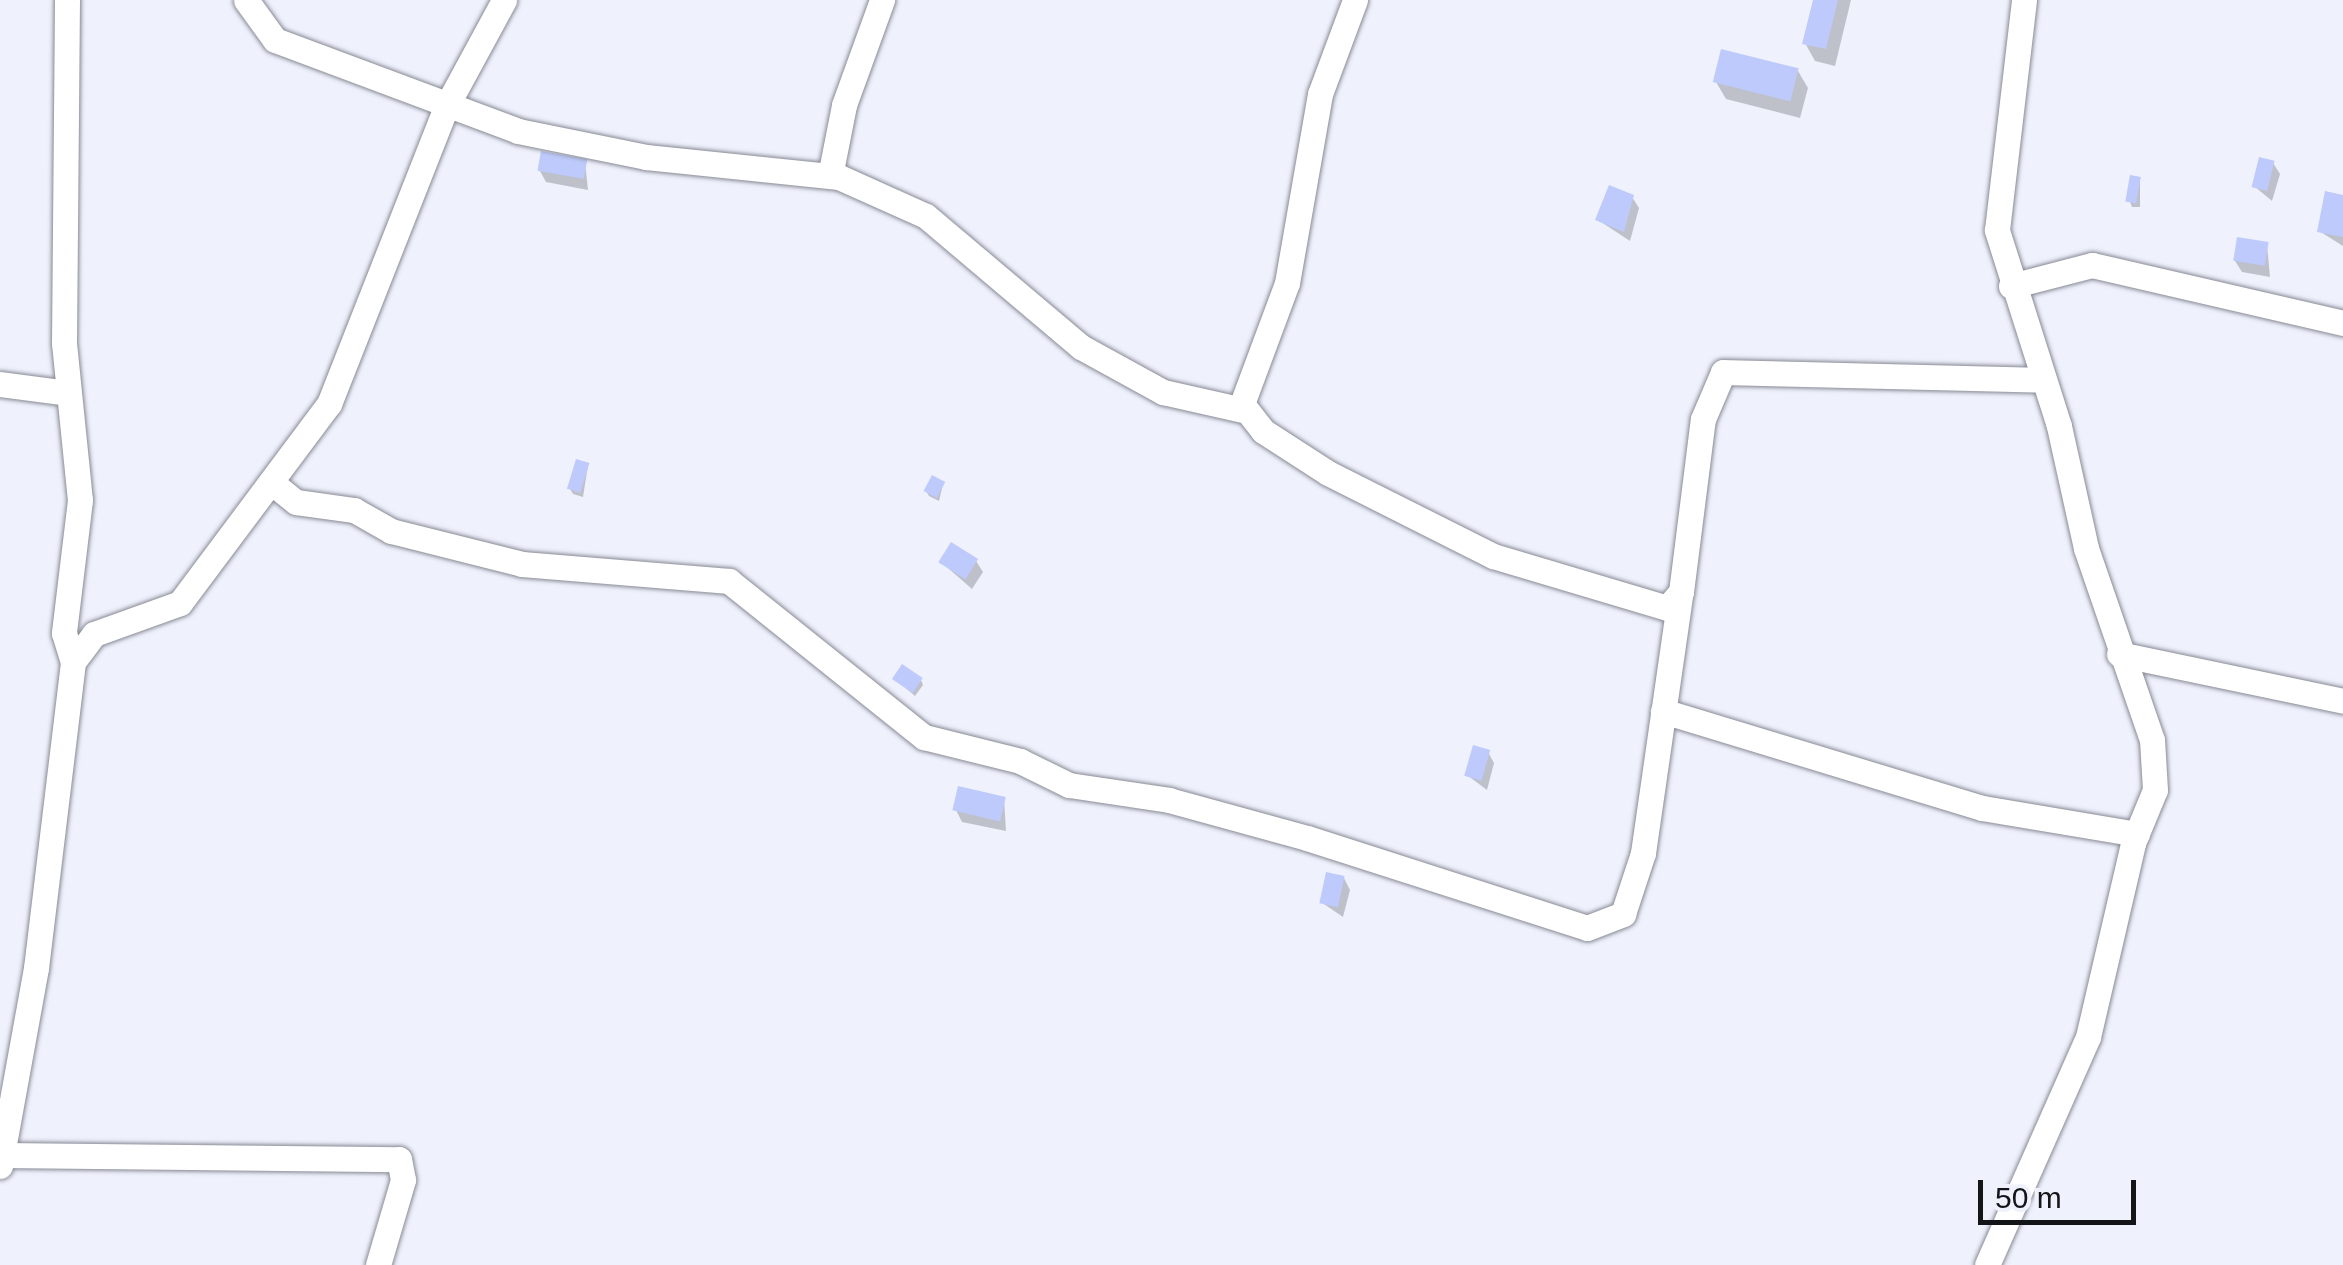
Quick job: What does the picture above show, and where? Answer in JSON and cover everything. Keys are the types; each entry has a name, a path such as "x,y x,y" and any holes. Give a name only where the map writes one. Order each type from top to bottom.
{"street":[{"path":"67,0 68,393 80,500 64,633 73,662 31,1004 1,1160 399,1159 403,1180 378,1265"},
{"path":"246,0 275,40 446,107 646,157 830,176 926,216 1081,347 1163,392 1243,410 1328,473 1468,546 1636,604 1667,608 1680,597"},
{"path":"73,662 94,634 180,603 340,386 446,107 504,0"},
{"path":"830,176 844,105 882,0"},
{"path":"1243,410 1287,283 1320,94 1355,0"},
{"path":"1987,1265 2088,1037 2156,762 2120,654 2044,380 2012,286 1995,202 2024,0"},
{"path":"2012,286 2092,265 2343,323"},
{"path":"271,482 296,502 354,510 392,531 504,560 729,582 924,737 1020,761 1069,785 1169,800 1307,838 1563,925 1587,928 1623,914 1643,853 1703,419 1724,372 2044,380"},
{"path":"0,384 68,393"},
{"path":"2120,654 2343,701"},
{"path":"1664,711 1982,808 2137,834"}],"building":[{"path":"1813,0 1838,0 1826,49 1802,44"},
{"path":"1721,49 1799,68 1790,101 1713,82"},
{"path":"541,151 587,159 584,179 538,171"},
{"path":"2259,157 2275,161 2267,191 2252,187"},
{"path":"2130,175 2141,177 2136,203 2125,202"},
{"path":"1609,185 1634,195 1624,232 1595,220"},
{"path":"2325,191 2343,195 2343,237 2317,232"},
{"path":"2237,237 2269,242 2265,266 2233,261"},
{"path":"576,459 589,463 580,493 567,489"},
{"path":"932,475 945,482 937,498 924,491"},
{"path":"951,542 978,559 965,579 938,562"},
{"path":"902,664 923,678 913,693 892,679"},
{"path":"1473,745 1490,750 1481,781 1464,776"},
{"path":"958,786 1006,797 1000,821 952,810"},
{"path":"1326,872 1345,876 1338,907 1319,903"}]}
